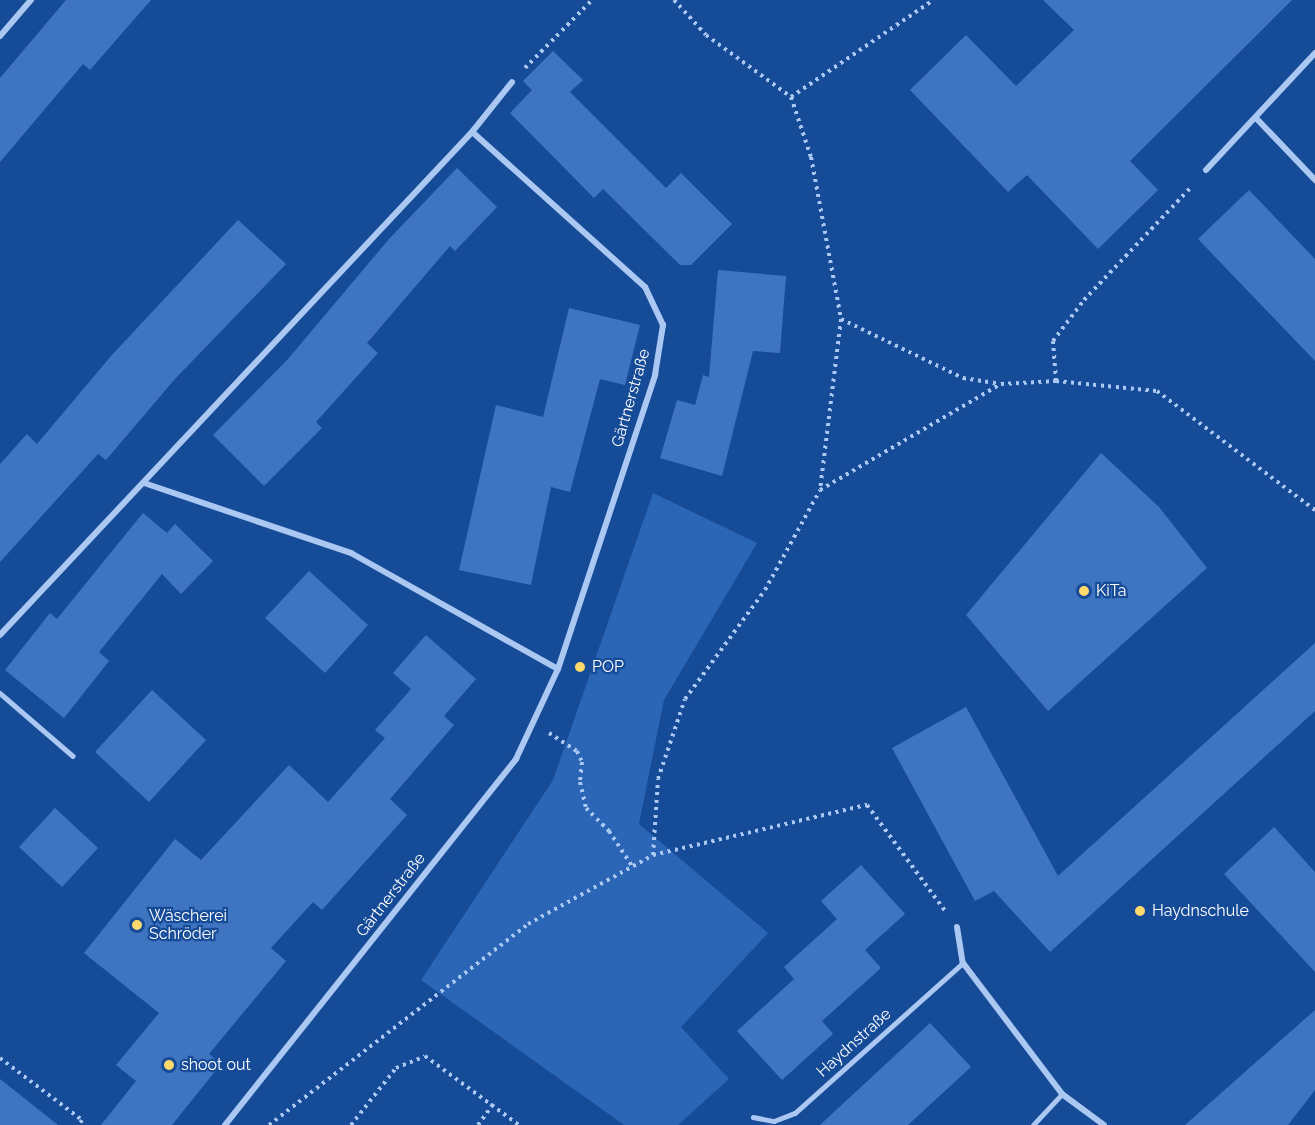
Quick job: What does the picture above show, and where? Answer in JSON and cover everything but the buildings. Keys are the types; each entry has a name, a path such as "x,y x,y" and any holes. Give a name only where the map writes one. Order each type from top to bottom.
{"street":[{"path":"0,36 31,0"},
{"path":"1206,170 1315,53"},
{"path":"0,635 472,132 512,82"},
{"path":"1256,118 1315,180"},
{"name":"Gärtnerstraße","path":"225,1125 516,759 558,669 655,375 663,325 645,287 472,132"},
{"path":"144,483 351,553 558,669"},
{"path":"957,927 963,963 1062,1094 1104,1125"}],"lane":[{"path":"0,693 73,756"},
{"name":"Haydnstraße","path":"753,1117 774,1121 795,1113 963,963"},
{"path":"1033,1125 1062,1094"}],"path":[{"path":"512,82 592,0"},
{"path":"653,855 658,779 685,699 765,590 820,490 841,319 812,157 790,97 706,35 674,0"},
{"path":"790,97 933,0"},
{"path":"1056,381 1053,341 1084,300 1206,170"},
{"path":"841,319 963,378 1001,384 1056,381 1157,390 1315,510"},
{"path":"820,490 1001,384"},
{"path":"532,725 577,751 586,808 609,831 633,866"},
{"path":"269,1125 528,924 653,855 867,805 957,927"},
{"path":"351,1125 396,1068 425,1056 494,1103 519,1125"},
{"path":"0,1058 82,1120 79,1125"},
{"path":"478,1125 494,1103"}],"shaded area":[{"path":"653,493 757,543 664,700 639,824 768,933 681,1027 729,1079 678,1125 624,1125 421,980 553,780"}],"place":[{"name":"KiTa","path":"1084,591"},
{"name":"POP","path":"580,667"},
{"name":"Haydnschule","path":"1140,911"},
{"name":"Wäscherei Schröder","path":"137,925"},
{"name":"shoot out","path":"169,1065"}]}
